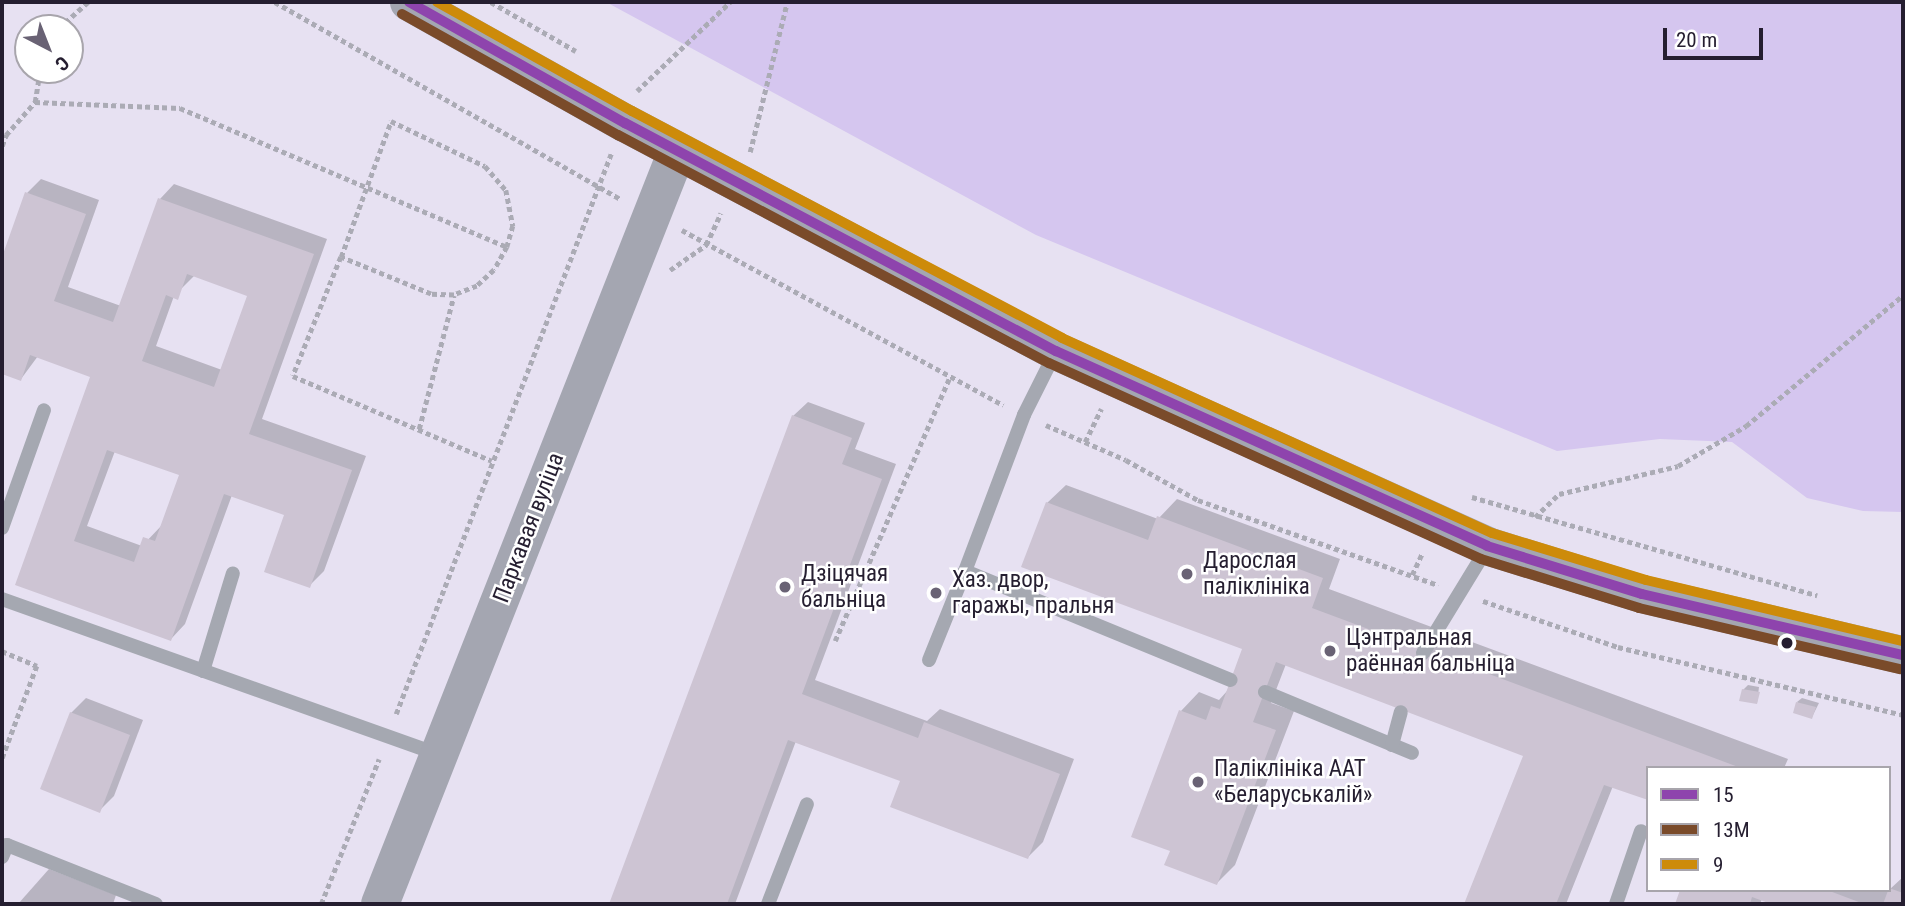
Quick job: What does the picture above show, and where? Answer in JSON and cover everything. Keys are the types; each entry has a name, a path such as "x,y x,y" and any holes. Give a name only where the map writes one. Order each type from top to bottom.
{"main road":[{"path":"409,2 677,151 1056,351 1487,547 1655,598 1903,655"},
{"name":"Паркавая вуліца","path":"380,904 677,151"}],"lane":[{"path":"929,660 1024,415 1056,351"},
{"path":"2,528 44,410"},
{"path":"1423,653 1487,547"},
{"path":"965,571 1231,680"},
{"path":"203,671 233,573"},
{"path":"2,598 440,755"},
{"path":"1265,692 1412,753"},
{"path":"1392,745 1401,712"},
{"path":"768,904 807,804"},
{"path":"1616,904 1641,831"},
{"path":"2,857 7,845 156,904"}],"path":[{"path":"75,14 88,2"},
{"path":"275,2 596,189 321,904"},
{"path":"491,2 582,54"},
{"path":"639,87 730,2"},
{"path":"751,150 787,2"},
{"path":"627,80 650,93"},
{"path":"2,146 36,102 38,84"},
{"path":"36,102 180,108 368,185 507,247"},
{"path":"341,257 431,294 454,295 477,286 494,270 507,247 513,226 506,190 485,166 391,121 341,257 293,376 492,461"},
{"path":"740,143 763,156"},
{"path":"706,245 950,377 1024,415 1126,460 1198,500 1618,647 1903,715"},
{"path":"419,430 454,295"},
{"path":"1535,517 1559,494 1678,466 1723,439 1903,295"},
{"path":"835,641 950,377"},
{"path":"1466,495 1535,517 1824,597"},
{"path":"2,652 37,666 2,759"}],"shaded area":[{"path":"606,2 1903,2 1903,512 1863,511 1807,498 1732,442 1660,439 1557,451 1036,235"}],"building":[{"path":"25,192 86,214 54,301 113,322 158,198 314,254 249,434 352,470 310,588 264,572 284,515 224,494 171,641 15,585 90,377 30,355 21,381 2,374 2,257","holes":["187,274 247,296 214,387 142,361 166,295 178,300","107,450 179,475 155,541 143,537 134,562 74,541"]},
{"name":"Дзіцячая бальніца","path":"792,415 852,438 842,464 882,479 802,694 918,738 924,722 1060,774 1028,859 890,807 900,781 788,740 727,904 609,904"},
{"name":"Цэнтральная раённая бальніца","path":"1046,502 1148,540 1157,516 1323,578 1312,608 1736,766 1646,766 1646,799 1604,785 1556,904 1464,904 1523,756 1276,662 1253,722 1276,730 1217,885 1164,865 1170,851 1131,837 1179,710 1206,720 1211,706 1220,709 1242,649 1021,567"},
{"path":"1742,689 1760,692 1757,704 1739,701"},
{"path":"1796,702 1816,707 1812,719 1793,713"},
{"path":"70,712 130,735 100,813 40,789"},
{"path":"1891,889 1903,893 1903,904 1883,904"},
{"path":"1679,892 1832,892 1864,904 1771,904 1752,897 1750,904 1675,904"}],"transit line":[{"name":"15","path":"409,2 625,123 1056,351 1487,546 1642,594 1903,655"},
{"name":"9","path":"437,2 632,111 1062,338 1492,533 1646,580 1903,641"},
{"name":"13М","path":"402,14 618,135 1049,363 1481,559 1639,608 1900,669"}],"place":[{"name":"Дарослая паліклініка","path":"1187,574"},
{"name":"Дзіцячая бальніца","path":"785,587"},
{"name":"Хаз. двор, гаражы, пральня","path":"936,593"},
{"name":"Цэнтральная раённая бальніца","path":"1330,651"},
{"name":"Паліклініка ААТ «Беларуськалій»","path":"1198,782"}]}
